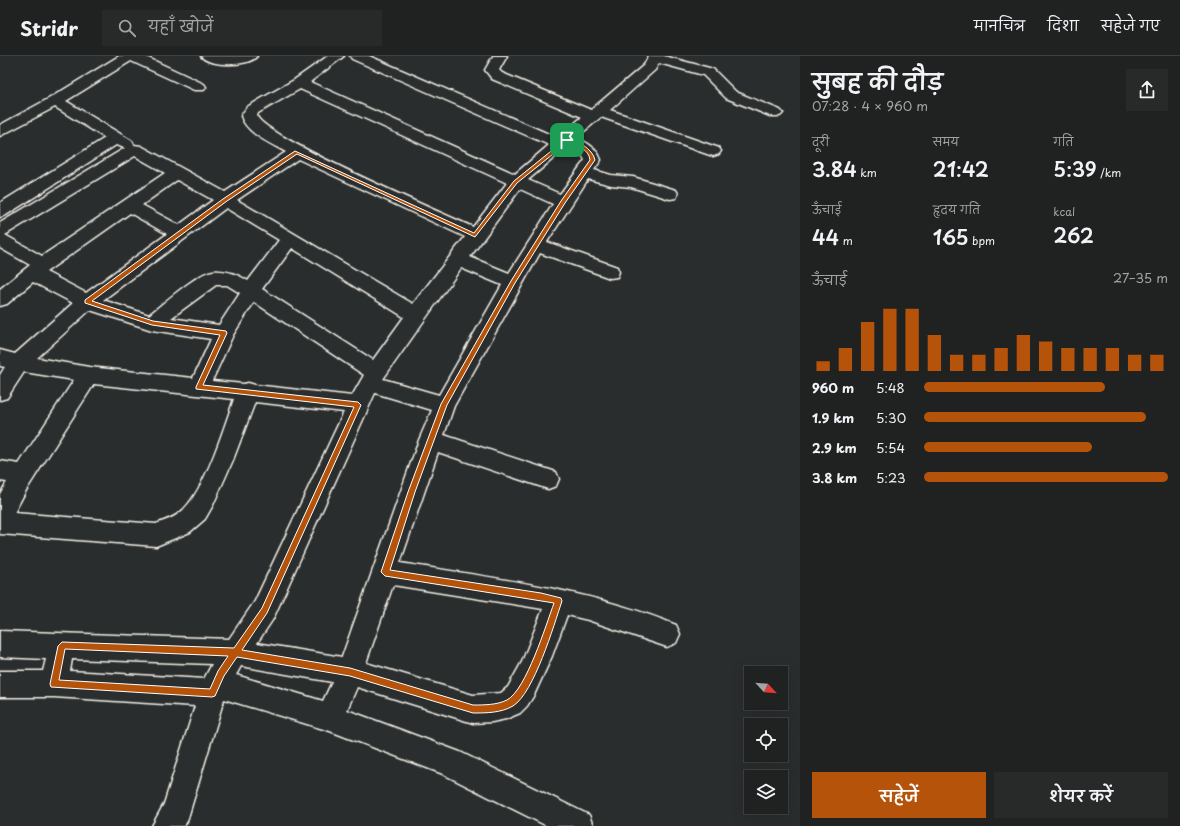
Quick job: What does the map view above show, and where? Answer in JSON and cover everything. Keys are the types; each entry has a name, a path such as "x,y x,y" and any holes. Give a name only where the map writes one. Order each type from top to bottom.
{"street":[{"path":"2,127 55,101 129,56"},
{"path":"133,56 199,88"},
{"path":"208,56 230,61 241,60 250,56"},
{"path":"337,56 299,83 252,110 249,116 251,122 268,135 297,152 475,235"},
{"path":"500,56 492,70 497,76 596,113 713,151"},
{"path":"330,717 350,672 430,440 444,404 513,282 563,202 593,160 592,154 588,150 564,142 365,57"},
{"path":"167,826 177,811 214,688 264,610 358,405 373,378 416,315 516,182 650,68 656,57 708,72 716,76 731,96 775,113"},
{"path":"299,83 563,202"},
{"path":"55,101 225,200 416,315"},
{"path":"0,211 125,143"},
{"path":"0,232 125,143"},
{"path":"0,392 20,364 87,302 225,200 297,152"},
{"path":"0,299 37,269 177,172"},
{"path":"584,173 611,180 633,182 670,194"},
{"path":"129,205 180,233"},
{"path":"199,387 224,333 251,291 289,239"},
{"path":"0,240 37,269 87,302 152,323 224,333"},
{"path":"536,245 610,272"},
{"path":"458,259 513,282"},
{"path":"152,323 202,284 213,278 231,279 251,291 373,378 444,404"},
{"path":"0,358 20,364 89,376 358,405"},
{"path":"0,516 24,474 89,376"},
{"path":"0,523 156,535 172,529 190,519 204,502 248,392"},
{"path":"430,440 548,479"},
{"path":"0,470 24,474"},
{"path":"385,572 541,596 588,608 667,634"},
{"path":"0,684 58,666 236,652 350,672 473,709 494,708 510,703 521,692 536,663 559,601"},
{"path":"0,644 58,666 214,688 330,717 450,762 578,826"}],"route":[{"path":"567,140 516,182 475,235 297,152 225,200 87,302 152,323 224,333 199,387 358,405 264,610 247,637 236,652 221,674 212,693 54,684 62,646 236,652 350,672 473,709 494,708 510,703 521,692 536,663 559,601 541,596 477,588 385,572 430,440 444,404 513,282 563,202 593,160 592,154 588,150 567,140"}]}
